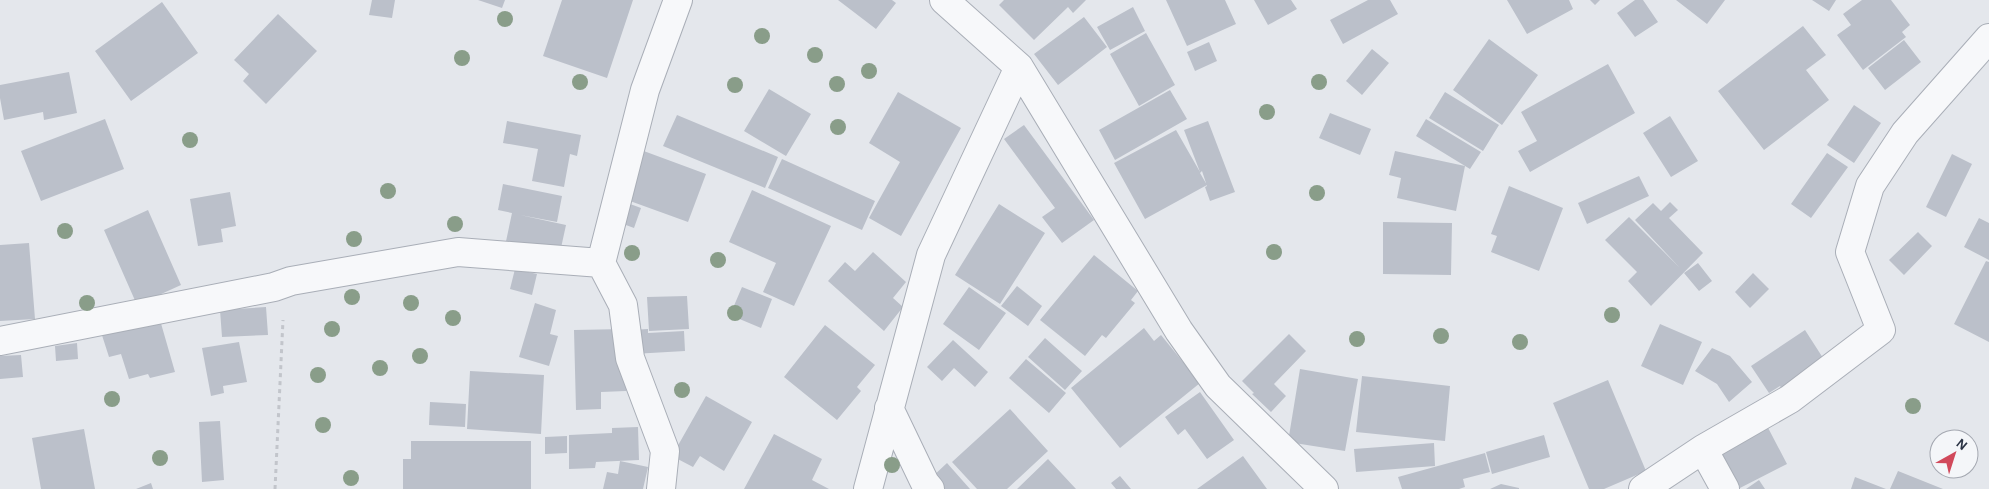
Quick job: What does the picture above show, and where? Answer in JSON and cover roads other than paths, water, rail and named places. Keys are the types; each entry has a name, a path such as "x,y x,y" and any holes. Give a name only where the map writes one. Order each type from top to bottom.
{"street":[{"path":"661,489 665,451 630,358 623,305 602,263 646,90 678,0"},
{"path":"944,0 1019,67 1179,331 1218,386 1324,489"},
{"path":"1643,489 1704,449 1790,399 1882,330 1850,252 1870,186 1905,133 1989,38"},
{"path":"868,489 931,255 1019,67"},
{"path":"0,341 274,287 291,281 458,252 602,263"},
{"path":"889,408 925,484 930,489"},
{"path":"1704,449 1725,489"}]}
